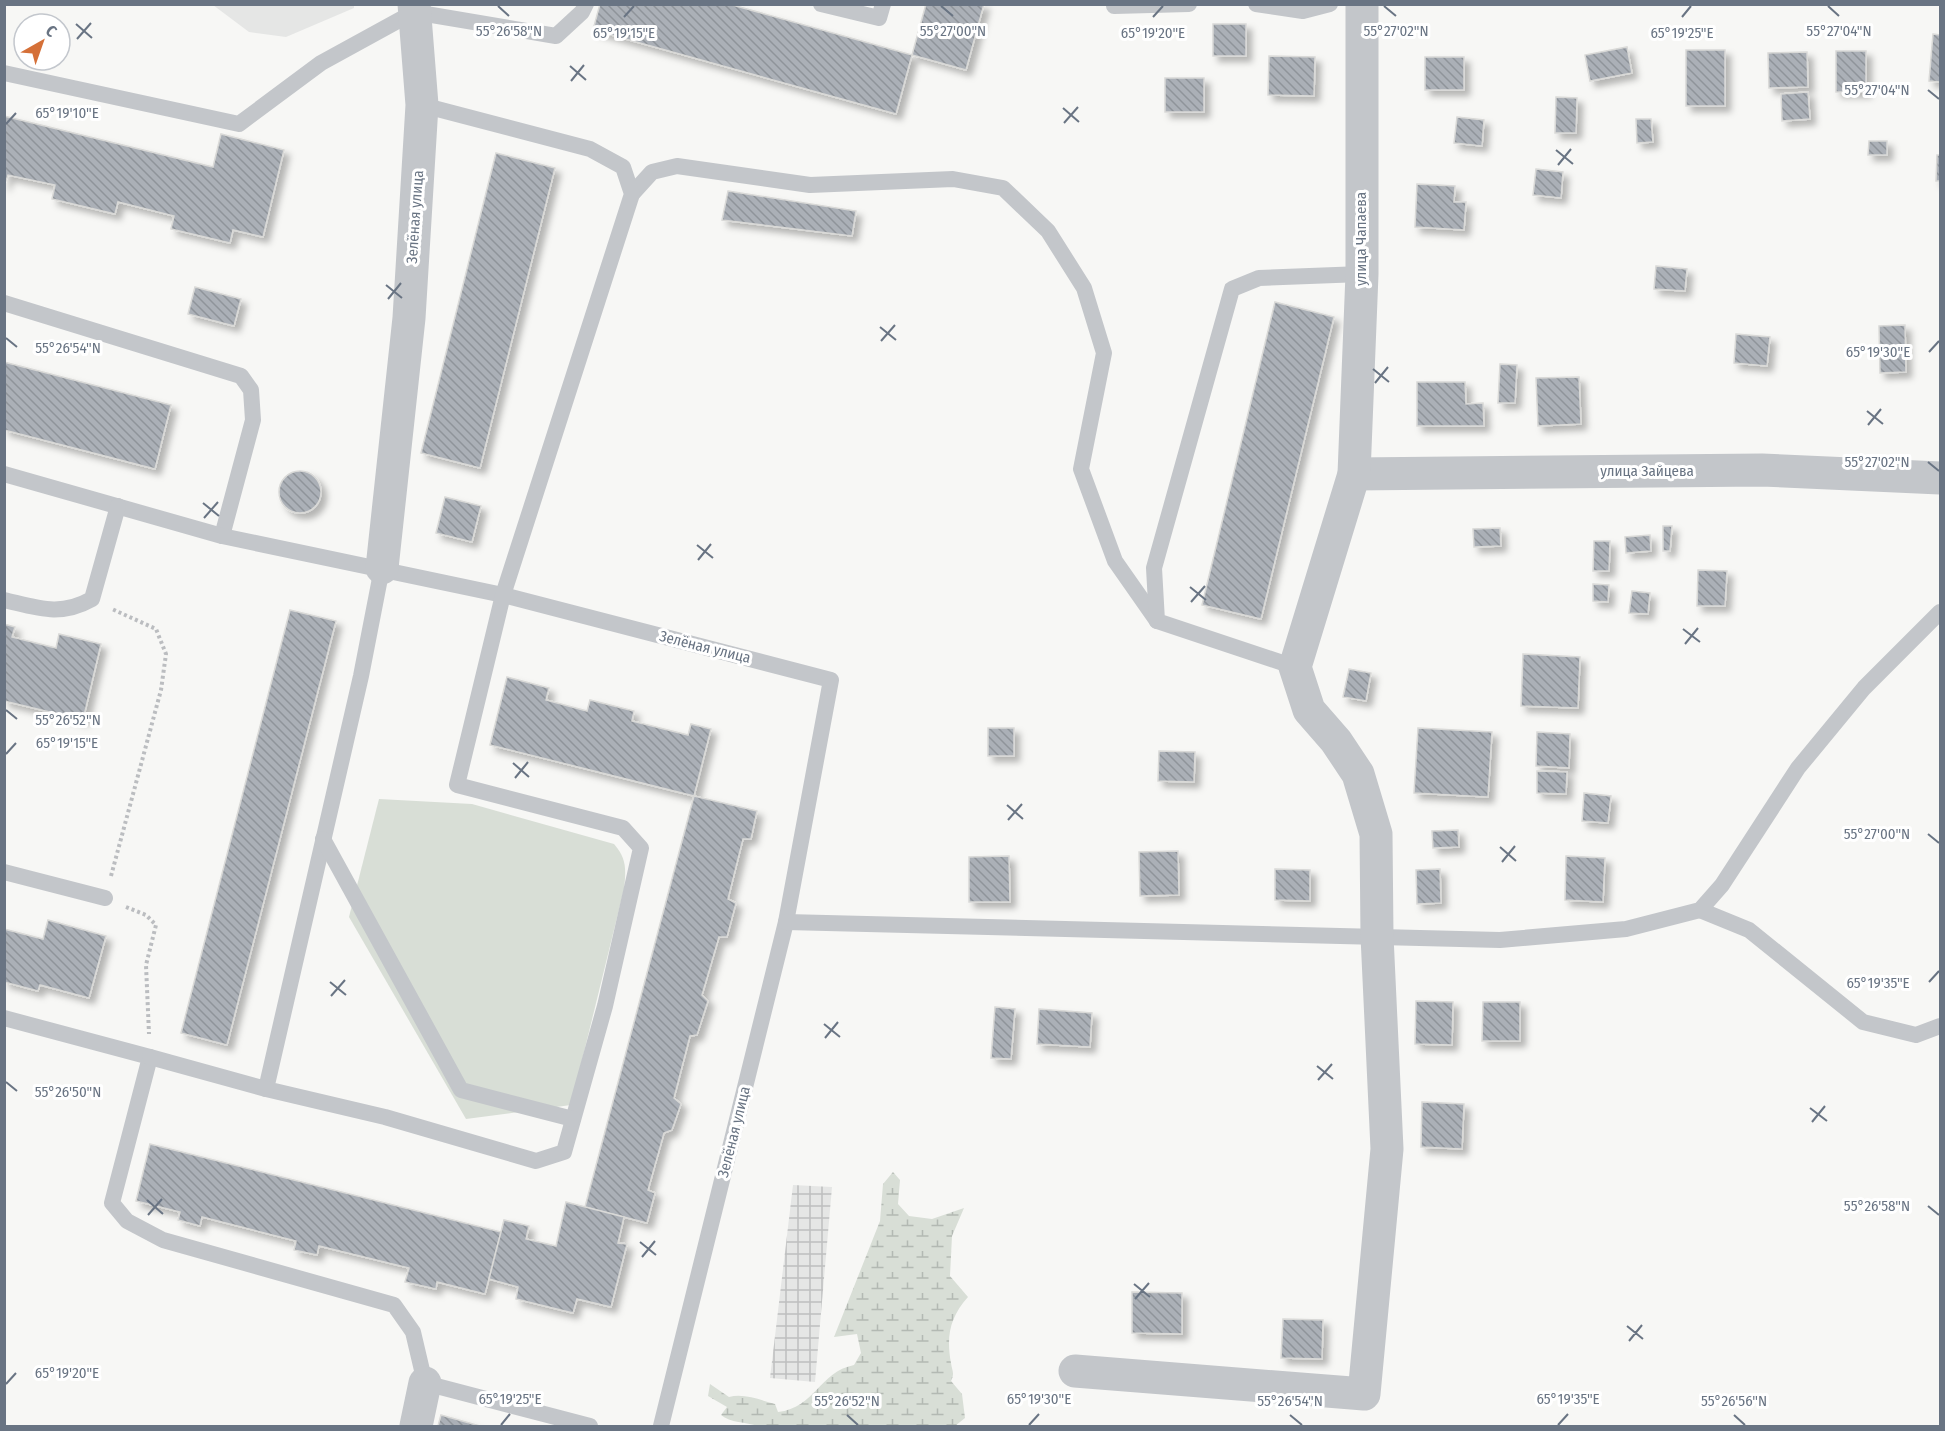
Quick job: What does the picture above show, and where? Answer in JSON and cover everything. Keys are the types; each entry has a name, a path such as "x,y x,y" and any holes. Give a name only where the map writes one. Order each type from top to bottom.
{"street":[{"name":"улица Чапаева","path":"1295,667 1354,474 1362,274 1362,4"},
{"name":"Зелёная улица","path":"382,568 409,318 422,105 414,8"},
{"name":"улица Зайцева","path":"1354,474 1762,470 1941,478"},
{"path":"1075,1371 1364,1394 1387,1149 1377,936 1376,834 1358,774 1336,741 1309,710 1295,667"},
{"path":"416,1426 425,1383"}],"lane":[{"path":"4,73 239,124 321,63 414,8 556,36 582,12 586,4"},
{"path":"821,4 879,18 882,4"},
{"path":"1114,6 1189,4"},
{"path":"1256,4 1303,11 1330,4"},
{"path":"422,105 590,149 623,168 632,194"},
{"path":"4,1018 266,1089 385,1117 536,1161 564,1152 605,1006 641,848 623,828 457,785 503,595 632,194 652,172 677,166 810,185 952,179 1003,188 1048,231 1084,288 1104,353 1081,469 1115,561 1157,621 1295,667"},
{"path":"1157,621 1154,568 1232,289 1259,278 1362,274"},
{"path":"4,303 241,376 251,390 253,420 222,536"},
{"path":"4,474 222,536 382,568 266,1089"},
{"path":"4,600 43,609 73,610 92,600 118,506"},
{"name":"Зелёная улица","path":"382,568 503,595 831,680 786,922 660,1426"},
{"path":"786,922 1500,940 1626,929 1700,910 1722,885 1798,768 1864,688 1941,612"},
{"path":"323,839 461,1090 573,1119"},
{"path":"4,872 105,898"},
{"path":"1700,910 1749,930 1863,1022 1916,1035 1941,1026"},
{"path":"150,1057 112,1203 127,1221 163,1240 394,1305 413,1332 425,1383 590,1426"}],"path":[{"path":"92,600 156,629 166,654 161,690 105,898 146,915 156,925 147,965 150,1057"}],"shaded area":[{"path":"354,4 354,8 286,37 249,32 213,5"},
{"path":"793,1185 832,1187 815,1382 770,1378"}],"green space":[{"path":"379,799 472,804 614,844 618,849 625,865 624,889 571,1105 466,1119 349,917"},
{"path":"893,1172 900,1180 898,1204 909,1216 932,1219 964,1208 952,1236 950,1276 968,1297 953,1320 949,1344 953,1374 951,1381 962,1394 965,1418 955,1426 758,1426 725,1418 721,1415 727,1407 708,1396 710,1384 729,1397 746,1396 775,1404 778,1412 801,1404 833,1375 854,1365 861,1353 857,1334 834,1337 880,1221 883,1184"}],"building":[{"path":"600,4 729,4 912,55 896,114 593,30"},
{"path":"926,4 984,4 966,70 912,55"},
{"path":"1213,24 1246,24 1246,56 1213,56"},
{"path":"1933,34 1940,35 1940,82 1929,81"},
{"path":"1627,47 1632,73 1590,81 1585,55"},
{"path":"1686,50 1725,50 1725,106 1686,106"},
{"path":"1836,51 1866,51 1866,92 1836,92"},
{"path":"1807,52 1808,87 1769,88 1768,53"},
{"path":"1269,56 1315,57 1314,96 1268,95"},
{"path":"1425,57 1464,57 1464,90 1425,90"},
{"path":"1165,78 1204,78 1204,112 1165,112"},
{"path":"1808,92 1810,119 1782,121 1781,94"},
{"path":"1556,97 1577,98 1576,133 1555,133"},
{"path":"4,116 213,167 221,134 284,150 263,237 233,230 230,243 171,229 174,216 118,202 115,214 52,199 55,185 8,175 4,186"},
{"path":"1457,117 1484,120 1482,146 1454,143"},
{"path":"1636,119 1651,119 1653,142 1637,143"},
{"path":"1869,141 1887,141 1887,155 1868,155"},
{"path":"496,153 555,168 480,468 421,453"},
{"path":"1937,155 1940,155 1940,181 1936,181"},
{"path":"1536,169 1563,172 1561,198 1533,195"},
{"path":"1417,184 1455,186 1454,202 1466,202 1464,230 1415,227"},
{"path":"728,191 856,211 852,236 722,220"},
{"path":"1656,266 1687,269 1685,291 1654,289"},
{"path":"195,287 241,299 234,326 188,314"},
{"path":"1275,302 1334,317 1261,619 1202,605"},
{"path":"1905,325 1906,372 1880,373 1879,326"},
{"path":"1736,334 1770,337 1767,366 1734,363"},
{"path":"4,362 171,405 155,469 4,430"},
{"path":"1500,364 1517,365 1515,403 1498,403"},
{"path":"1579,377 1581,424 1538,426 1536,378"},
{"path":"1417,382 1465,382 1466,404 1483,403 1484,426 1417,426"},
{"path":"300,471 315,477 321,492 315,507 300,513 285,507 279,492 285,477"},
{"path":"445,497 481,506 472,542 436,533"},
{"path":"1663,526 1672,526 1670,551 1663,551"},
{"path":"1500,528 1501,546 1474,547 1473,529"},
{"path":"1650,535 1651,551 1626,553 1625,537"},
{"path":"1594,541 1610,541 1609,571 1593,571"},
{"path":"1698,570 1727,571 1725,606 1697,606"},
{"path":"1593,584 1609,585 1608,602 1593,601"},
{"path":"1632,591 1650,593 1648,614 1629,613"},
{"path":"290,610 336,621 227,1045 181,1033"},
{"path":"4,624 15,627 12,637 56,648 59,634 101,644 83,720 4,701"},
{"path":"1523,654 1580,657 1578,708 1521,706"},
{"path":"1349,669 1371,673 1366,701 1343,697"},
{"path":"507,677 549,688 546,700 587,711 590,700 634,711 632,721 688,735 691,724 711,729 694,796 490,745"},
{"path":"988,728 1014,728 1014,756 988,756"},
{"path":"1418,728 1492,732 1488,797 1414,793"},
{"path":"1537,732 1570,734 1569,768 1536,766"},
{"path":"1159,751 1195,752 1194,782 1158,781"},
{"path":"1537,771 1567,772 1566,794 1537,793"},
{"path":"1584,793 1611,796 1608,823 1582,821"},
{"path":"694,796 757,811 751,839 743,839 728,899 736,903 727,937 719,937 702,995 708,1001 697,1035 690,1036 674,1098 681,1104 672,1130 664,1133 648,1190 655,1193 647,1223 585,1207"},
{"path":"1458,830 1459,847 1433,848 1432,831"},
{"path":"1178,851 1179,895 1140,896 1139,852"},
{"path":"1009,856 1010,902 969,902 969,857"},
{"path":"1566,856 1605,858 1603,902 1565,900"},
{"path":"1275,869 1310,870 1310,901 1275,900"},
{"path":"1440,869 1441,903 1417,904 1416,870"},
{"path":"48,920 106,936 89,998 40,985 38,991 4,982 4,929 43,939"},
{"path":"1416,1001 1453,1002 1452,1045 1415,1044"},
{"path":"1483,1002 1520,1002 1520,1041 1482,1041"},
{"path":"995,1007 1015,1009 1011,1059 991,1058"},
{"path":"1039,1009 1092,1013 1090,1047 1037,1044"},
{"path":"1422,1102 1464,1104 1462,1149 1421,1147"},
{"path":"150,1144 501,1232 485,1294 437,1282 436,1289 405,1282 409,1268 319,1246 317,1255 294,1250 296,1241 202,1217 200,1226 178,1220 180,1212 136,1201"},
{"path":"566,1202 624,1217 618,1243 627,1244 611,1307 577,1299 573,1313 516,1299 518,1287 489,1279 504,1220 529,1226 526,1239 556,1246"},
{"path":"1132,1292 1182,1293 1182,1334 1132,1333"},
{"path":"1283,1319 1323,1320 1322,1359 1281,1358"},
{"path":"441,1415 480,1426 438,1426"}]}
